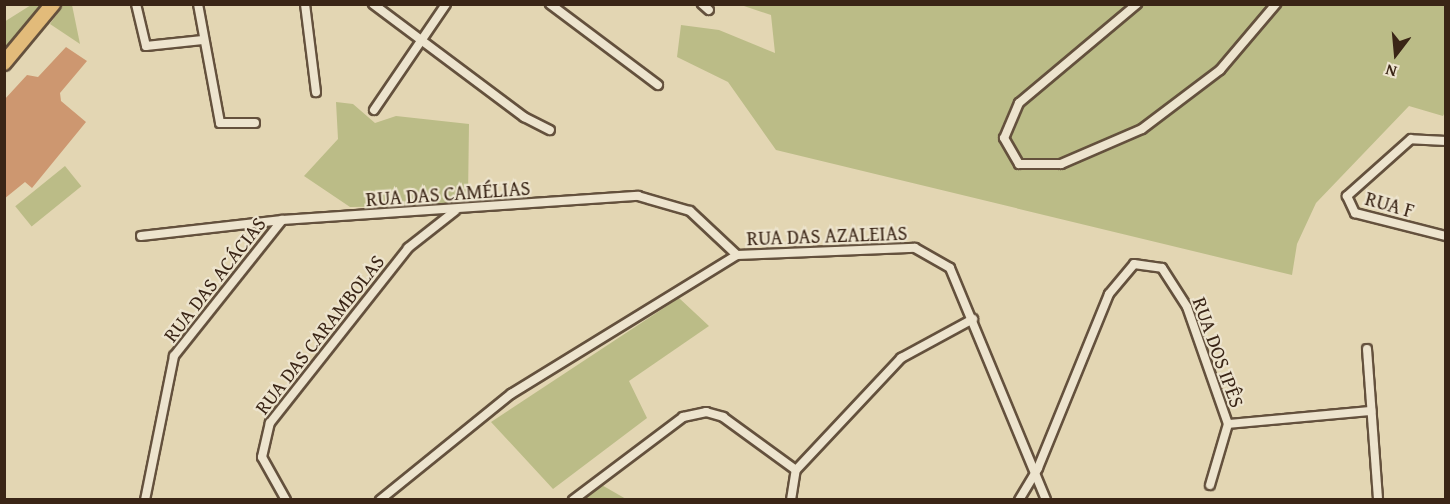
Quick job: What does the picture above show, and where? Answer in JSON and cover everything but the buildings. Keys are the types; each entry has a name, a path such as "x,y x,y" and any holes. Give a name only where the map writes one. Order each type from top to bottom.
{"main road":[{"path":"4,63 53,4"}],"street":[{"path":"136,4 146,46 203,40"},
{"path":"198,4 220,123 255,123"},
{"path":"305,4 316,93"},
{"path":"373,4 550,130"},
{"path":"374,110 446,4"},
{"path":"550,4 658,85"},
{"path":"1137,4 1019,104 1004,138 1019,164 1061,164 1142,129 1220,70 1276,4"},
{"name":"RUA F","path":"1446,141 1411,139 1352,187 1347,204 1355,213 1446,236"},
{"name":"RUA DAS CAMÉLIAS","path":"141,236 282,220 651,197 700,217 737,255"},
{"name":"RUA DAS CARAMBOLAS","path":"286,500 262,458 270,423 408,248 457,210"},
{"name":"RUA DAS ACÁCIAS","path":"145,500 174,356 282,220"},
{"name":"RUA DAS AZALEIAS","path":"380,500 511,394 737,255 928,250 950,268 1038,468 1046,500"},
{"name":"RUA DOS IPÊS","path":"1019,500 1038,468 1109,294 1134,264 1162,268 1187,307 1228,424 1371,411"},
{"path":"791,500 796,470 901,358 973,319"},
{"path":"1367,349 1378,500"},
{"path":"573,500 683,417 706,412 723,417 796,470"},
{"path":"1210,485 1228,424"}],"green space":[{"path":"64,4 72,5 80,44 50,24"},
{"path":"31,5 46,5 5,51 4,22"},
{"path":"741,5 1445,5 1446,110 1443,116 1409,106 1316,203 1297,244 1292,275 776,150 728,82 677,57 681,25 719,30 775,53 771,15"},
{"path":"336,102 353,104 375,123 396,116 469,124 468,198 435,206 350,207 304,176 338,139"},
{"path":"65,166 81,186 32,226 15,206"},
{"path":"679,298 709,326 629,381 647,418 553,489 491,422"},
{"path":"600,484 626,499 582,500"}]}
